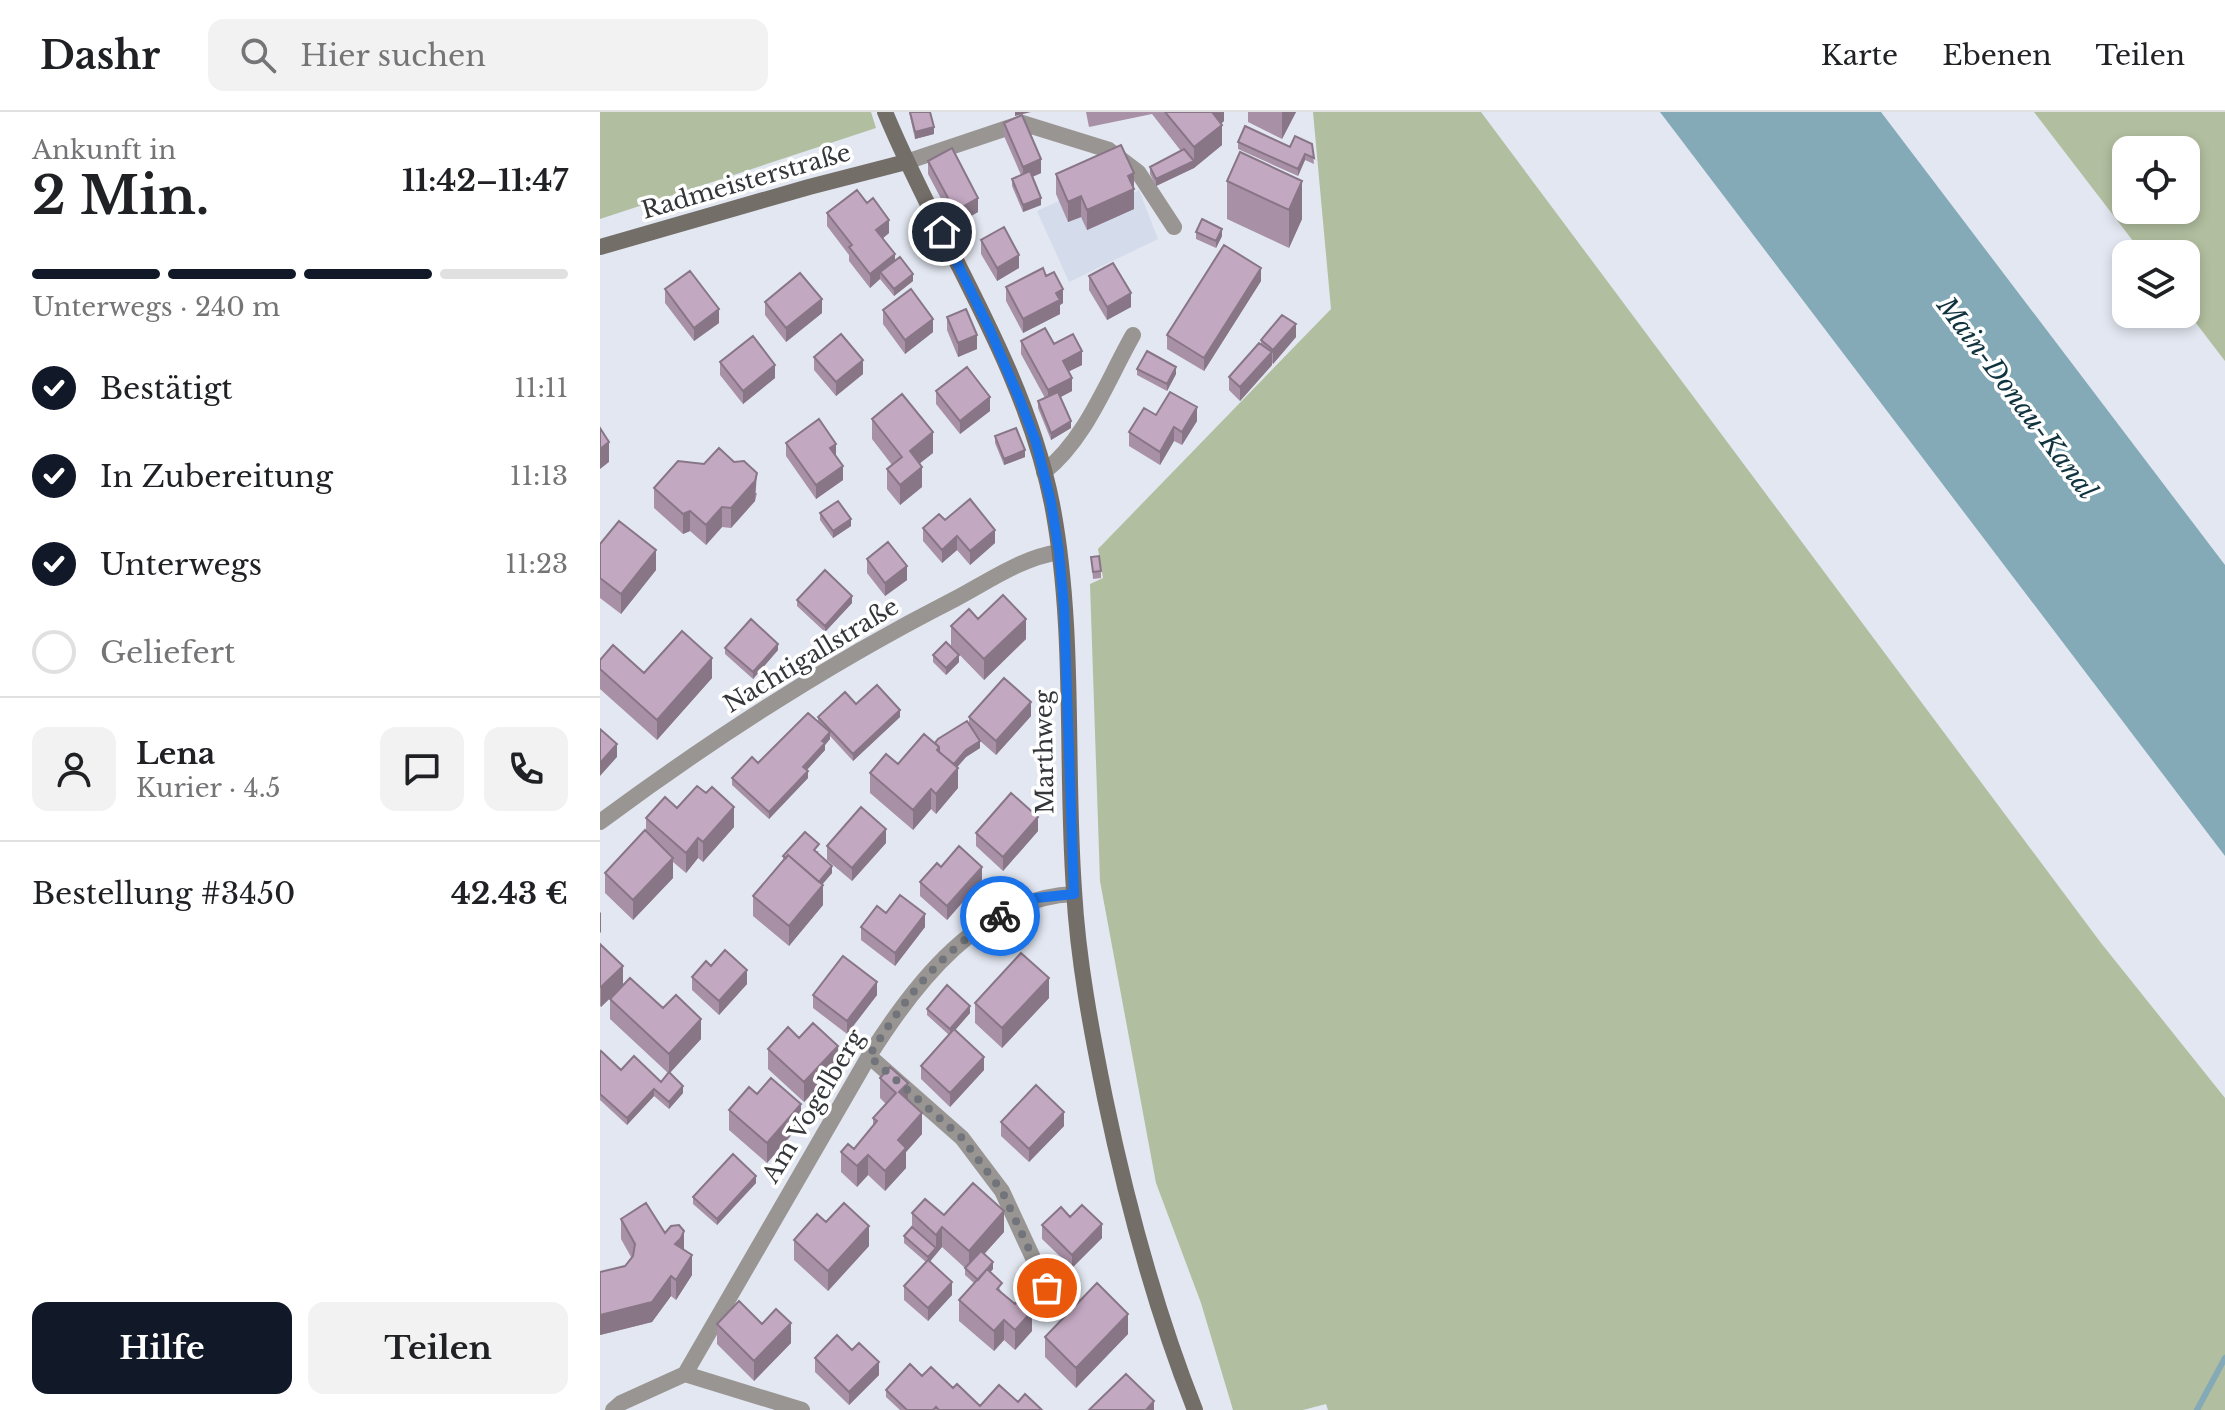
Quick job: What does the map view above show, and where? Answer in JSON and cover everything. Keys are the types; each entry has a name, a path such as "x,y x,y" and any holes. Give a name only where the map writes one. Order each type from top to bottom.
{"main road":[{"name":"Marthweg","path":"885,112 906,162 990,330 1028,421 1044,472 1059,552 1065,634 1074,894 1090,1017 1125,1186 1157,1301 1195,1410"},
{"name":"Radmeisterstraße","path":"600,247 906,162"}],"street":[{"path":"906,162 1022,123 1109,150 1138,172 1174,227"},
{"path":"1044,472 1058,461 1077,436 1133,335"},
{"name":"Nachtigallstraße","path":"600,822 670,770 889,633 1005,571 1040,555 1059,552"},
{"name":"Am Vogelberg","path":"685,1374 869,1056 927,976 973,934 1036,898 1074,894"},
{"path":"869,1056 962,1138 1002,1191 1047,1288 1046,1310"},
{"path":"613,1410 621,1403 685,1374 802,1410"}],"shaded area":[{"path":"1121,173 1134,193 1139,190 1158,239 1069,282 1037,211"}],"green space":[{"path":"600,112 871,112 876,128 600,219"},
{"path":"1313,112 1481,112 2101,943 2225,1098 2225,1410 1328,1410 1326,1404 1303,1410 1233,1410 1201,1303 1156,1183 1100,881 1090,584 1103,578 1098,549 1331,309"},
{"path":"2034,112 2225,112 2225,361 2200,328 2200,240 2132,240 2120,224 2200,224 2200,136 2112,136 2112,214"}],"water":[{"name":"Main-Donau-Kanal","path":"1660,112 1881,112 2225,565 2225,856"}],"building":[{"path":"910,112 930,112 934,127 915,132"},
{"path":"1165,112 1212,112 1222,125 1194,147"},
{"path":"1022,115 1041,159 1023,167 1004,123"},
{"path":"1245,126 1290,147 1295,136 1312,144 1314,158 1305,154 1298,169 1238,142"},
{"path":"1121,145 1134,173 1128,176 1134,189 1087,210 1081,196 1068,202 1056,174"},
{"path":"952,148 978,198 955,211 928,161"},
{"path":"1184,149 1194,161 1156,179 1150,167"},
{"path":"1240,152 1302,181 1289,210 1227,181"},
{"path":"1030,171 1041,198 1023,205 1012,179"},
{"path":"857,190 867,203 873,198 889,220 876,230 895,254 870,274 827,213"},
{"path":"1202,219 1222,229 1216,241 1196,232"},
{"path":"1004,227 1019,255 997,268 981,240"},
{"path":"1224,245 1261,268 1204,358 1167,335"},
{"path":"900,257 913,274 894,289 880,272"},
{"path":"1113,263 1131,293 1107,307 1089,276"},
{"path":"1043,268 1046,276 1054,272 1063,289 1056,293 1060,300 1023,319 1006,287"},
{"path":"690,271 719,309 694,328 665,289"},
{"path":"800,273 822,299 786,328 765,302"},
{"path":"911,289 933,319 905,340 883,310"},
{"path":"966,309 977,335 958,343 947,317"},
{"path":"1282,315 1296,324 1273,350 1261,340"},
{"path":"1045,328 1054,344 1073,334 1082,351 1063,361 1072,378 1048,390 1021,341"},
{"path":"841,334 863,360 836,382 814,357"},
{"path":"753,336 775,365 743,391 720,362"},
{"path":"1259,343 1272,352 1240,387 1229,377"},
{"path":"1147,351 1176,367 1167,384 1137,369"},
{"path":"967,367 990,397 960,421 936,391"},
{"path":"1058,392 1071,421 1051,433 1038,401"},
{"path":"1170,392 1197,407 1182,432 1174,427 1160,452 1129,432 1144,408 1156,415"},
{"path":"902,394 933,432 910,451 922,467 900,485 887,469 902,457 872,419"},
{"path":"819,419 836,444 830,448 843,466 816,485 786,443"},
{"path":"600,428 609,442 600,449"},
{"path":"1016,428 1025,450 1004,459 995,436"},
{"path":"719,448 734,462 744,461 757,473 755,481 731,508 722,507 706,525 690,511 683,514 654,488 678,461 704,464"},
{"path":"970,499 995,530 970,551 957,536 942,550 923,528 939,514 945,520"},
{"path":"838,501 851,519 833,531 820,513"},
{"path":"619,521 656,550 621,594 600,578 600,544"},
{"path":"888,542 907,566 885,583 867,559"},
{"path":"1099,556 1101,571 1093,572 1091,557"},
{"path":"825,570 852,596 825,626 797,600"},
{"path":"1003,595 1026,619 984,659 951,626 969,609 978,619"},
{"path":"751,619 778,644 753,672 725,648"},
{"path":"682,631 712,658 657,720 600,669 600,660 613,645 644,673"},
{"path":"946,642 959,655 946,668 933,655"},
{"path":"1004,678 1031,702 996,741 969,717"},
{"path":"877,685 900,710 853,754 818,717 845,692 856,704"},
{"path":"808,713 830,732 822,741 825,743 803,767 808,771 769,812 732,778 752,757 758,763"},
{"path":"967,721 980,741 966,750 954,764 939,752 935,743"},
{"path":"600,729 617,744 600,763"},
{"path":"924,734 958,768 936,794 931,789 913,810 870,773 886,754 898,764"},
{"path":"697,786 706,793 712,787 734,807 703,842 698,838 686,853 646,818 665,797 677,808"},
{"path":"1011,793 1038,817 1003,857 976,833"},
{"path":"861,807 886,829 852,868 827,846"},
{"path":"645,830 673,858 633,900 605,873"},
{"path":"805,832 819,844 814,850 832,866 819,882 788,855 786,858 783,856"},
{"path":"959,846 982,867 947,906 920,882 937,863 941,867"},
{"path":"788,855 823,885 789,926 753,896"},
{"path":"900,895 925,914 895,953 861,927 877,906 886,913"},
{"path":"600,944 623,966 601,987 600,986"},
{"path":"725,950 747,970 719,1001 692,977 706,961 711,966"},
{"path":"1021,953 1049,978 1002,1028 975,1003"},
{"path":"843,956 877,982 847,1021 813,995"},
{"path":"630,978 663,1008 676,995 701,1019 669,1054 610,999"},
{"path":"947,985 970,1006 950,1029 927,1009"},
{"path":"813,1023 838,1046 804,1082 768,1049 788,1027 799,1038"},
{"path":"954,1029 984,1057 950,1093 921,1066"},
{"path":"601,1051 621,1070 634,1056 661,1082 669,1072 683,1086 669,1102 654,1089 627,1118 600,1094"},
{"path":"890,1067 908,1083 899,1092 922,1113 898,1140 906,1148 885,1171 868,1155 857,1166 841,1152 848,1144 854,1149 877,1121 873,1118 896,1093 880,1078"},
{"path":"771,1078 801,1104 767,1143 729,1110 749,1087 757,1094"},
{"path":"1036,1085 1064,1112 1029,1149 1001,1122"},
{"path":"733,1154 756,1176 717,1219 693,1197"},
{"path":"973,1183 1004,1211 969,1251 942,1227 936,1235 912,1213 925,1199 944,1215"},
{"path":"646,1203 665,1233 671,1226 679,1225 684,1231 675,1244 692,1255 676,1280 671,1276 652,1302 600,1315 600,1272 625,1266 633,1256 635,1244 621,1219"},
{"path":"844,1203 869,1226 828,1271 794,1240 817,1214 826,1222"},
{"path":"1082,1205 1102,1224 1072,1255 1042,1225 1061,1207 1070,1217"},
{"path":"912,1227 936,1248 928,1257 904,1236"},
{"path":"981,1251 993,1262 978,1280 965,1268"},
{"path":"928,1260 952,1282 928,1308 904,1286"},
{"path":"987,1269 1002,1283 997,1289 1015,1304 1019,1300 1032,1311 1015,1330 1004,1320 994,1331 959,1300"},
{"path":"1097,1283 1128,1314 1076,1368 1045,1337"},
{"path":"739,1301 762,1324 776,1309 791,1323 754,1361 717,1324"},
{"path":"837,1335 852,1350 859,1343 879,1362 849,1392 815,1358"},
{"path":"910,1364 922,1376 931,1367 953,1388 957,1384 980,1406 999,1385 1018,1402 1025,1394 1042,1410 939,1410 936,1407 933,1410 907,1410 886,1390"},
{"path":"1126,1374 1154,1401 1146,1410 1089,1410"}],"waterway":[{"path":"2197,1410 2225,1358"}],"way so far":[{"path":"1000,916 949,953 927,976 869,1056 962,1138 1002,1191 1047,1288"}],"route":[{"path":"942,232 990,330 1036,442 1051,502 1062,576 1074,894 1036,898 1000,916"}]}
